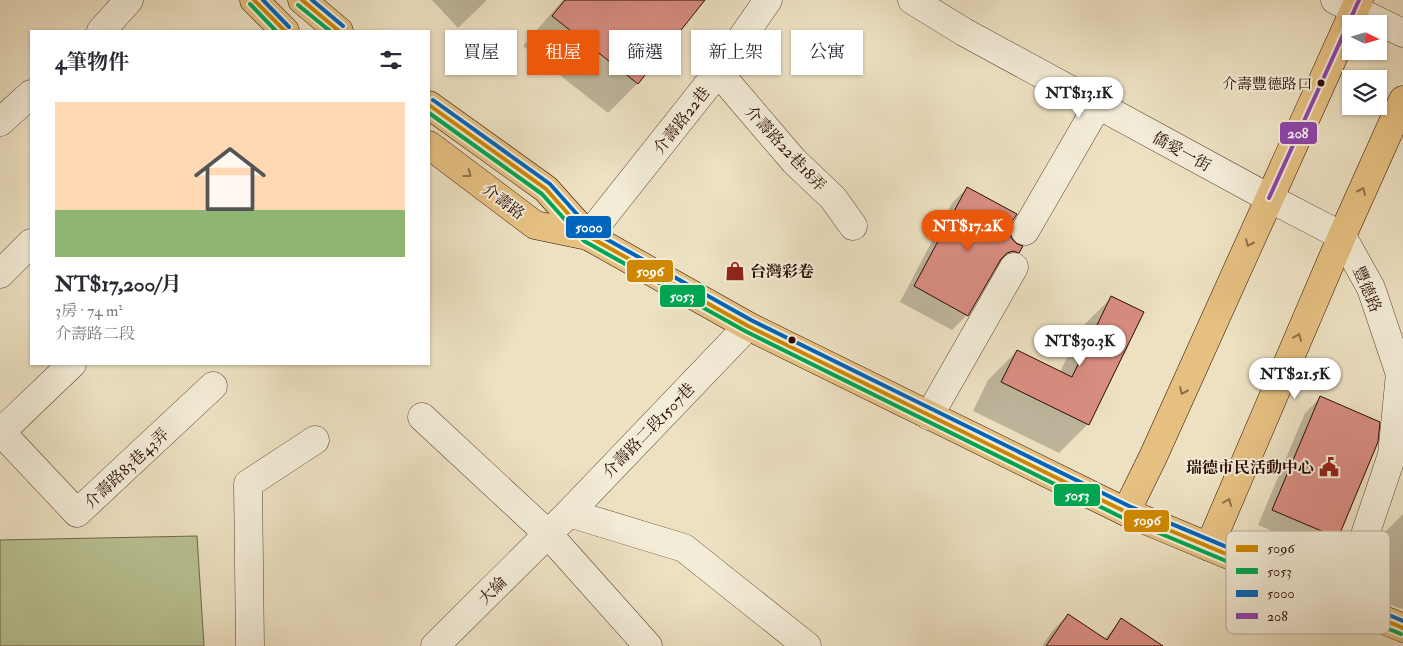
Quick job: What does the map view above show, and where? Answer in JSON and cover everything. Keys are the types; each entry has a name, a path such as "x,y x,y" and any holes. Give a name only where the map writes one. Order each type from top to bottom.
{"main road":[{"path":"254,0 285,30"},
{"path":"302,0 338,30"},
{"path":"1126,512 1153,457 1269,198 1350,3"},
{"name":"豐德路","path":"1209,548 1342,236 1403,100"},
{"name":"介壽路","path":"430,107 546,190 588,236"},
{"name":"介壽路","path":"430,146 535,225 588,236 748,326 1126,512 1226,555"},
{"name":"介壽路","path":"1390,623 1403,628"}],"street":[{"path":"102,30 129,0"},
{"name":"介壽路22巷","path":"747,30 768,0"},
{"name":"僑愛一街","path":"912,0 964,32 1269,198"},
{"path":"1350,3 1403,34"},
{"name":"介壽路22巷","path":"588,236 716,75"},
{"name":"介壽路22巷18弄","path":"721,75 794,161 833,198 853,226"},
{"path":"0,122 30,95"},
{"path":"1025,231 1098,105"},
{"path":"1269,198 1342,236"},
{"name":"豐德路","path":"1342,236 1371,288 1398,354 1400,374 1392,455 1366,531"},
{"path":"0,274 30,244"},
{"path":"929,416 1014,267"},
{"name":"介壽路二段1507巷","path":"548,534 748,326"},
{"path":"1,432 71,365"},
{"name":"介壽路83巷43弄","path":"1,432 77,513 212,386"},
{"path":"422,417 548,534 648,646"},
{"path":"250,646 248,484 315,440"},
{"path":"569,513 684,548 807,646"},
{"name":"大綸","path":"435,646 548,534"}],"green space":[{"path":"197,536 204,646 0,646 0,540"}],"building":[{"path":"565,0 705,0 681,30 609,30 609,61 599,53 599,30 570,30 552,16"},
{"path":"627,75 645,75 638,84"},
{"path":"967,187 1017,214 1011,223 1009,231 1012,239 1017,244 1023,246 1019,253 1013,251 1007,253 1001,259 968,316 914,286"},
{"path":"1111,296 1144,312 1089,425 1001,382 1017,350 1072,377"},
{"name":"瑞德市民活動中心","path":"1320,396 1380,422 1378,442 1341,531 1322,531 1272,510"},
{"path":"1068,614 1107,640 1121,618 1163,646 1046,646"}],"transit line":[{"name":"5096","path":"254,0 284,30"},
{"name":"5000","path":"263,0 289,27"},
{"name":"5096","path":"302,0 338,30"},
{"name":"5000","path":"312,0 343,26"},
{"name":"208","path":"1269,198 1359,0"},
{"name":"5053","path":"250,4 275,30"},
{"name":"5053","path":"298,5 329,30"},
{"name":"5000","path":"433,100 550,184 592,231 751,320 1129,506 1226,547"},
{"name":"5096","path":"430,106 546,189 588,236 748,326 1126,512 1226,554"},
{"name":"5053","path":"430,114 542,194 584,241 745,331 1123,518 1226,561"},
{"name":"5000","path":"1390,616 1403,621"},
{"name":"5096","path":"1390,623 1403,628"},
{"name":"5053","path":"1390,629 1401,634"}],"place":[{"name":"介壽豐德路口","path":"1321,83"},
{"name":"台灣彩卷","path":"735,271"},
{"name":"瑞德市民活動中心","path":"1329,467"}]}
